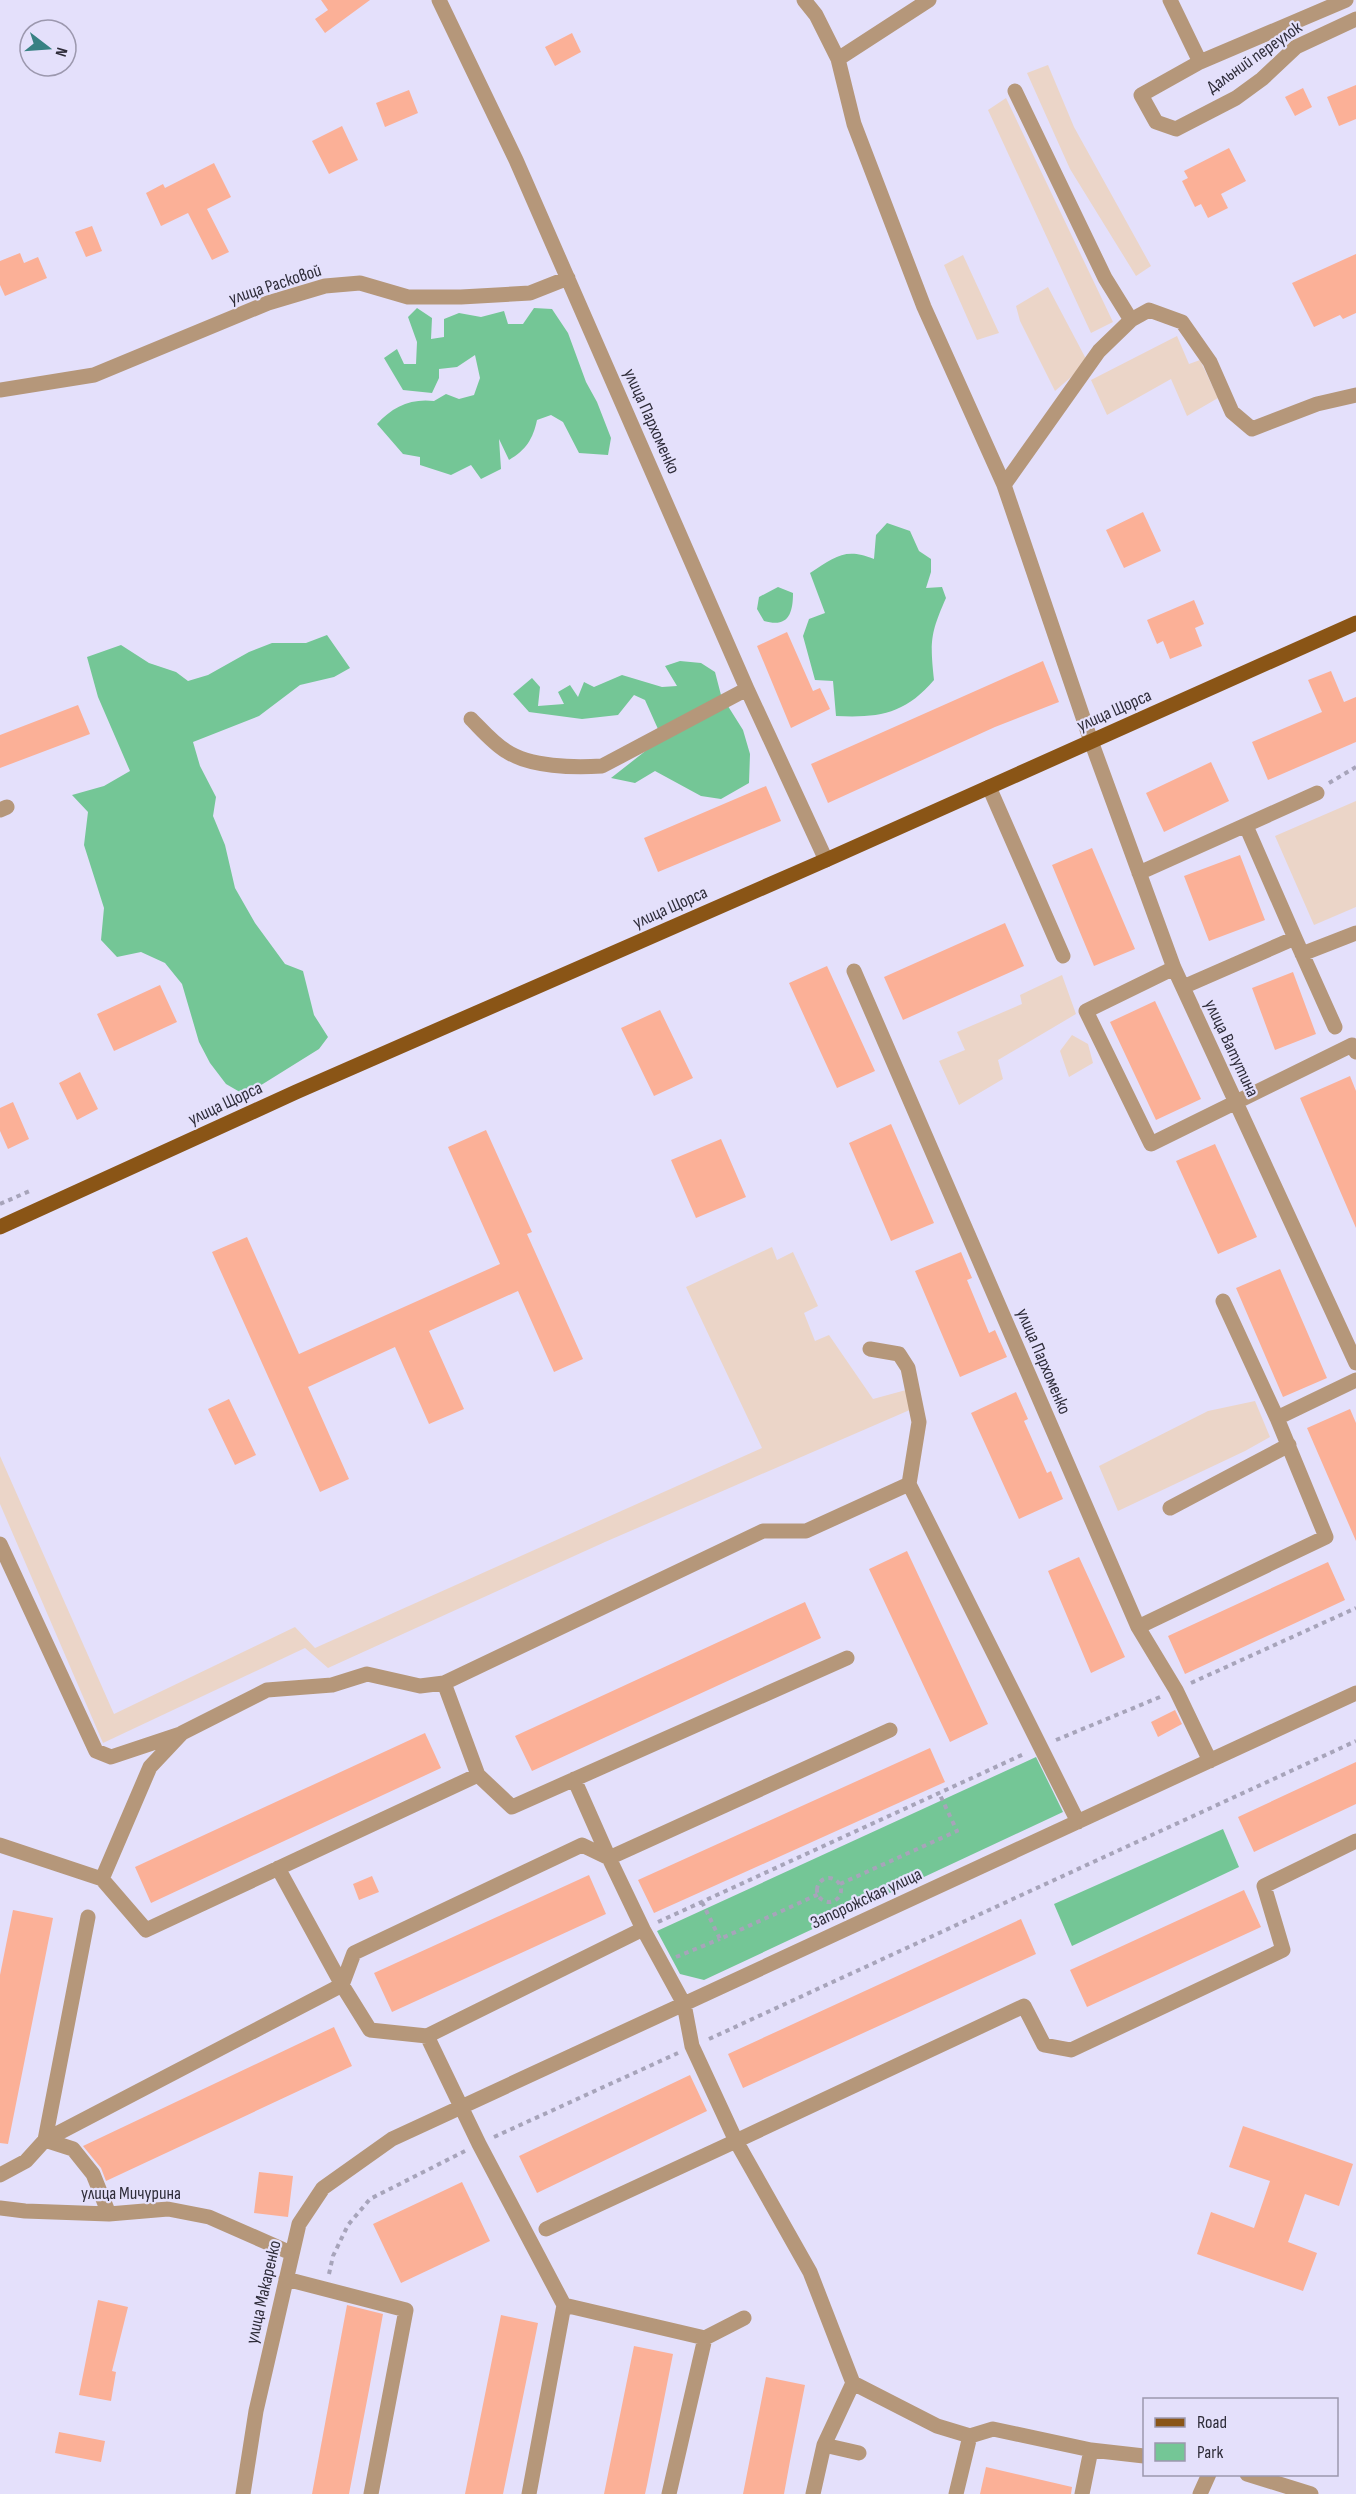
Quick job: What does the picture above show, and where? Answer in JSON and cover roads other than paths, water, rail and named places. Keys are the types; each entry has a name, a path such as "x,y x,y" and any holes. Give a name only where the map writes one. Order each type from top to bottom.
{"main road":[{"name":"улица Щорса","path":"0,1227 297,1092 1355,626"}],"street":[{"name":"улица Пархоменко","path":"439,0 511,149 747,689 826,860"},
{"name":"улица Ватутина","path":"804,0 816,15 838,58 854,124 920,296 1004,485 1091,741 1174,968 1356,1363"},
{"path":"838,58 929,0"},
{"path":"1170,0 1200,62 1346,0"},
{"name":"Дальний переулок","path":"1200,62 1141,95 1156,122 1176,129 1236,98 1262,79 1296,47 1356,19"},
{"path":"1015,91 1105,278 1131,320"},
{"name":"улица Расковой","path":"0,390 94,375 268,303 325,286 360,283 408,297 461,297 530,293 568,278"},
{"path":"1004,485 1099,351 1131,320 1149,310 1182,322 1210,362 1232,412 1252,429 1317,404 1356,395"},
{"path":"471,720 506,752 534,761 588,767 602,766 747,689"},
{"path":"989,787 1063,956"},
{"path":"1139,873 1317,793"},
{"path":"1245,825 1335,1028"},
{"path":"1302,954 1356,933"},
{"path":"1183,987 1295,938"},
{"path":"1174,968 1086,1011 1151,1144 1352,1044 1356,1052"},
{"name":"улица Пархоменко","path":"854,970 1138,1627 1176,1690 1210,1761"},
{"path":"1138,1627 1326,1537 1277,1418 1223,1301"},
{"path":"870,1349 899,1354 908,1368 919,1422 909,1484 1078,1822"},
{"path":"1277,1418 1356,1380"},
{"path":"1170,1508 1289,1446"},
{"path":"0,1544 96,1751 111,1757 182,1733 267,1690 332,1685 367,1674 420,1686 444,1683 763,1531 806,1531 909,1484"},
{"path":"444,1683 478,1775 512,1807 847,1658"},
{"name":"Запорожская улица","path":"392,2139 1356,1693"},
{"path":"609,1858 890,1730"},
{"path":"102,1879 150,1767 182,1733"},
{"path":"0,1845 102,1879 146,1930 478,1775"},
{"path":"574,1779 643,1929 684,2004 693,2046 736,2140 810,2272 853,2383 937,2426 970,2436 993,2429 1092,2450 1143,2456"},
{"path":"546,2229 1024,2006 1044,2045 1071,2050 1283,1950 1264,1886 1356,1841"},
{"path":"0,2175 26,2161 45,2140 342,1985 354,1953 582,1845 609,1858"},
{"path":"278,1868 342,1985 370,2030 428,2036 643,1929"},
{"path":"45,2140 88,1917"},
{"path":"428,2036 479,2144 564,2305 528,2494"},
{"name":"улица Макаренко","path":"243,2494 256,2411 299,2224 323,2187 392,2139"},
{"path":"45,2140 73,2149 93,2174 109,2214"},
{"name":"улица Мичурина","path":"0,2208 109,2214 168,2209 209,2217 291,2253"},
{"path":"286,2279 406,2310 371,2494"},
{"path":"564,2305 705,2338 744,2318"},
{"path":"669,2494 705,2338"},
{"path":"813,2494 824,2445 853,2383"},
{"path":"956,2494 970,2436"},
{"path":"824,2445 860,2453"},
{"path":"1082,2494 1092,2450"},
{"path":"1200,2494 1209,2476"},
{"path":"1250,2476 1311,2494"}]}
